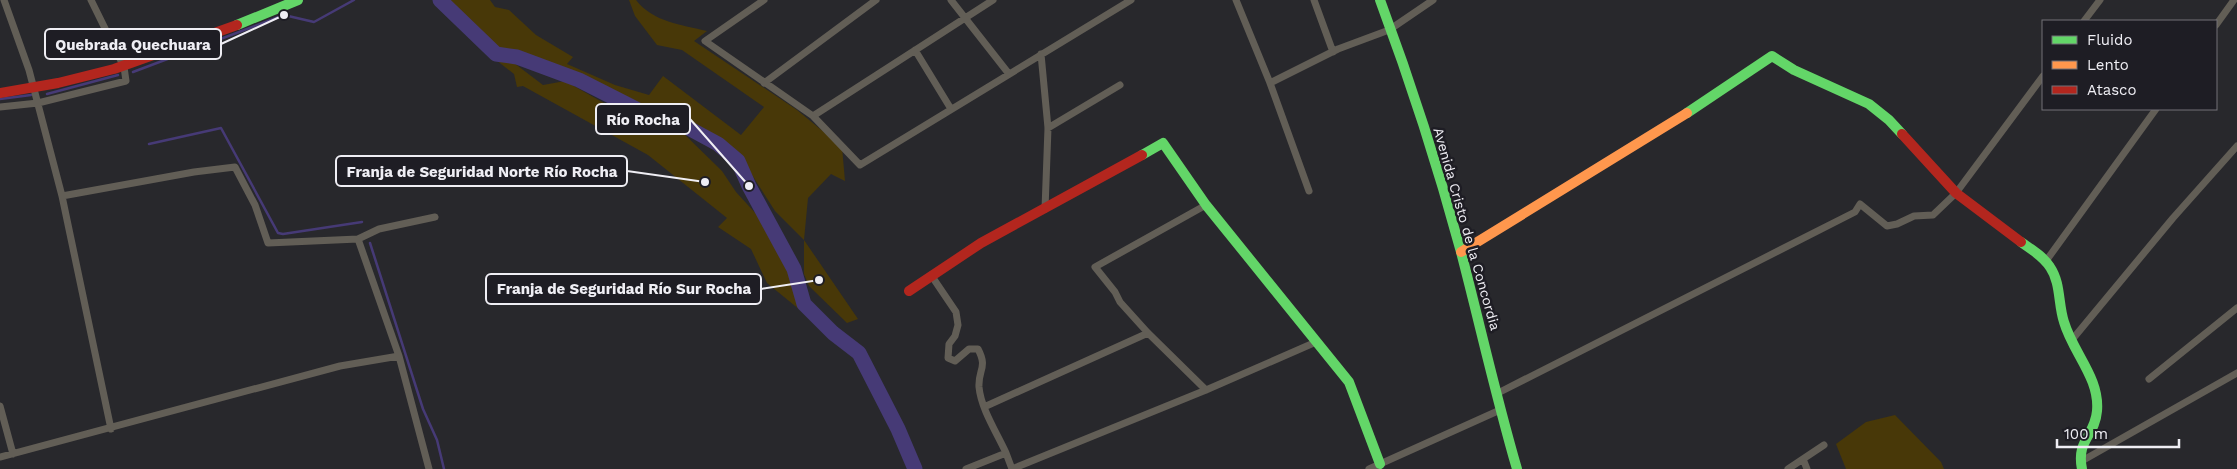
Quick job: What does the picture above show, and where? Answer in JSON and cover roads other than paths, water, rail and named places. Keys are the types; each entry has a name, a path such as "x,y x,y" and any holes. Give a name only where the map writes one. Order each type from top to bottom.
{"street":[{"path":"4,0 29,70 62,196 111,429"},
{"path":"0,107 38,103 126,81 124,67 91,0"},
{"path":"0,93 33,88 124,67 285,3 298,0"},
{"path":"764,0 705,41 813,116 860,165 1131,0"},
{"path":"764,83 876,0"},
{"path":"951,0 1009,74"},
{"path":"813,116 993,0"},
{"path":"1236,0 1270,83 1309,191"},
{"path":"1314,0 1332,52"},
{"name":"Avenida Cristo de la Concordia","path":"1380,0 1411,84 1461,252 1500,410 1517,469"},
{"path":"1270,83 1332,52 1390,30 1433,0"},
{"path":"2085,20 2100,0"},
{"path":"2217,24 2234,0"},
{"path":"915,50 951,109"},
{"path":"1040,54 1048,128 1045,209"},
{"path":"1461,252 1667,126 1772,56 1794,70 1869,104 1890,120 1956,192 2053,268 2057,280 2063,322 2071,342 2095,384 2098,412 2079,448 2081,466 2237,373"},
{"path":"1496,394 1855,212 1860,204 1887,226 1897,224 1914,216 1933,215 1956,192 2042,77"},
{"path":"1048,128 1120,85"},
{"path":"2046,261 2155,110"},
{"path":"908,291 981,243 1163,143 1206,205 1349,382 1380,464"},
{"path":"2071,342 2173,218 2237,146"},
{"path":"62,196 194,172 235,167 256,205 268,243 358,239 379,228 435,217"},
{"path":"1206,205 1095,267 1115,292 1120,302 1148,333 1206,390"},
{"path":"358,239 398,356 429,469"},
{"path":"931,275 956,312 958,325 956,336 949,344 948,358 955,361 968,349 978,349 984,360 979,387 984,407 1006,453 1011,469 1206,390 1316,342"},
{"path":"2149,379 2237,309"},
{"path":"984,407 1148,333"},
{"path":"0,457 111,429 340,366 398,356"},
{"path":"0,406 13,454"},
{"path":"1369,469 1500,410"},
{"path":"1788,469 1824,445"},
{"path":"966,469 1006,453"},
{"path":"1803,459 1807,469"}],"waterway":[{"path":"133,72 284,15 314,22 354,0"},
{"path":"440,0 496,54 517,57 579,80 640,111 681,124 718,144 738,161 749,186 794,269 804,304 833,333 859,353 898,429 915,469"},
{"path":"47,94 118,75"},
{"path":"0,99 31,95"},
{"path":"149,144 221,128 278,233 283,234 362,222"},
{"path":"370,243 423,409 437,440 444,469"}],"place":[{"name":"Quebrada Quechuara","path":"284,15"},
{"name":"Franja de Seguridad Norte Río Rocha","path":"705,182"},
{"name":"Río Rocha","path":"749,186"},
{"name":"Franja de Seguridad Río Sur Rocha","path":"819,280"}]}
